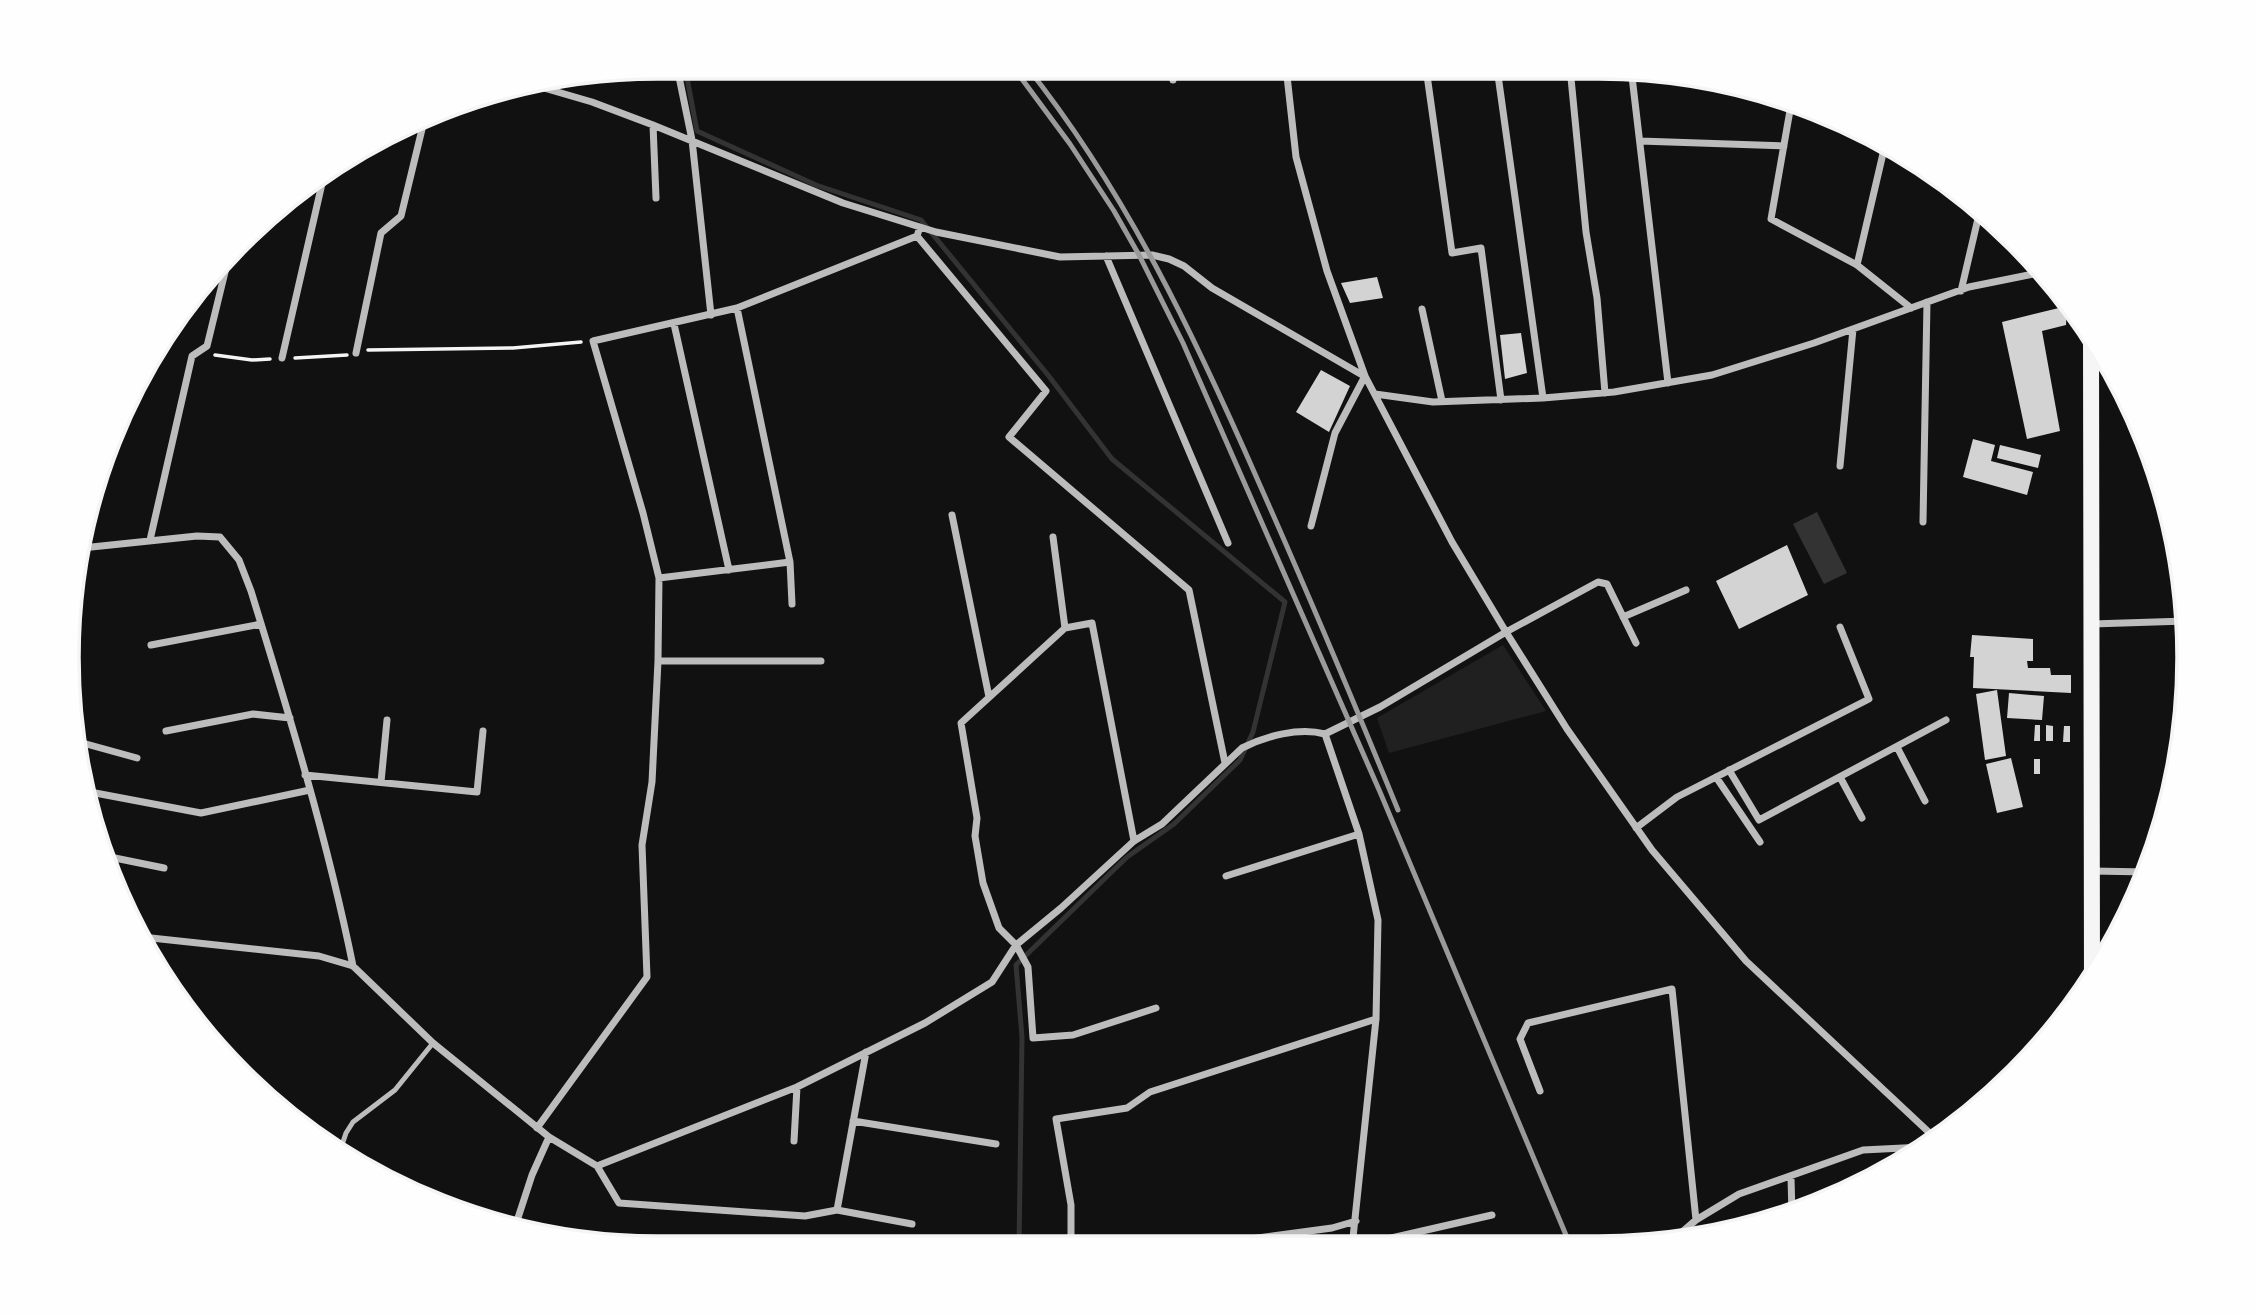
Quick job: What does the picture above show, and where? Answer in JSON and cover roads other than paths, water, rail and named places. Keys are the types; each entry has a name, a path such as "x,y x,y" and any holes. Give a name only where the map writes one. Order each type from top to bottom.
{"highway":[{"path":"2091,354 2092,960"}],"street":[{"path":"680,79 692,140 711,315"},
{"path":"1287,79 1296,157 1327,271 1364,376 1376,394 1452,542 1506,632 1567,729 1652,850 1746,961 1930,1132"},
{"path":"1428,79 1452,253 1481,248 1501,400"},
{"path":"1499,79 1543,398"},
{"path":"1571,79 1586,232 1598,298 1605,393"},
{"path":"1632,80 1668,383"},
{"path":"549,89 592,102 692,140 843,203 936,232 1060,257 1152,256 1168,259 1184,266 1212,288 1364,376"},
{"path":"1789,111 1771,219 1857,265 1911,308"},
{"path":"653,125 656,198"},
{"path":"356,353 381,233 401,216 422,129"},
{"path":"1640,141 1784,146"},
{"path":"1857,265 1883,153"},
{"path":"282,359 321,186"},
{"path":"1961,291 1978,220"},
{"path":"537,1128 647,977 642,845 652,782 659,578 593,341 737,308 917,236 920,227"},
{"path":"917,236 1046,391 1009,437 1189,590 1225,763"},
{"path":"1106,256 1228,543"},
{"path":"150,540 192,356 206,346 225,273"},
{"path":"1376,394 1443,401 1543,398 1605,393 1712,375 1961,291 2033,274"},
{"path":"1923,522 1927,302"},
{"path":"737,308 790,562 792,604"},
{"path":"1422,309 1443,401"},
{"path":"674,324 729,570"},
{"path":"1840,466 1853,329"},
{"path":"1311,526 1335,433 1364,376"},
{"path":"952,515 989,697"},
{"path":"90,547 197,536 220,537 239,560 306,775 337,889 352,966"},
{"path":"1053,537 1065,628"},
{"path":"659,578 790,562"},
{"path":"597,1166 797,1087 925,1023 992,982 1016,945 1134,841 1163,824 1242,748 1295,732 1314,731 1325,734 1380,707 1506,632 1598,582 1607,584 1636,643"},
{"path":"1623,617 1686,590"},
{"path":"2092,624 2176,621"},
{"path":"1134,841 1092,623 1065,628 961,723 977,818 975,836 984,883 999,928 1016,945 1028,967 1033,1038 1073,1035 1156,1008"},
{"path":"151,645 261,624"},
{"path":"1636,828 1677,797 1869,699 1840,627"},
{"path":"658,661 821,661"},
{"path":"166,731 253,715 290,718"},
{"path":"381,782 387,720"},
{"path":"1729,770 1759,820 1946,720"},
{"path":"306,775 477,792 483,731"},
{"path":"1325,734 1359,834 1378,920 1376,1019 1354,1236"},
{"path":"86,745 137,758"},
{"path":"1897,747 1925,801"},
{"path":"1716,777 1760,842"},
{"path":"1840,777 1862,818"},
{"path":"95,793 201,813 310,790"},
{"path":"1226,876 1359,834"},
{"path":"115,858 164,868"},
{"path":"2092,871 2136,872"},
{"path":"151,938 319,956 352,966 433,1043 549,1138 597,1166 619,1203 804,1216 837,1210 912,1224"},
{"path":"1539,1091 1520,1039 1528,1023 1672,989 1696,1220"},
{"path":"1071,1236 1072,1205 1056,1119 1127,1108 1150,1092 1376,1019"},
{"path":"837,1210 866,1052"},
{"path":"794,1142 797,1087"},
{"path":"853,1121 996,1144"},
{"path":"518,1219 532,1175 549,1138"},
{"path":"1685,1229 1739,1194 1863,1150 1906,1148"},
{"path":"1791,1177 1792,1203"},
{"path":"1400,1236 1492,1215"},
{"path":"1272,1236 1332,1228 1356,1221"}],"lane":[{"path":"343,1143 353,1122 395,1090 433,1043"}],"waterway":[{"path":"687,79 697,131 816,185 921,220 1048,375 1112,459 1285,602 1253,732 1240,760 1174,824 1127,857 1016,965 1022,1037 1019,1236"}],"railway":[{"path":"1022,79 1070,144 1114,211 1183,343 1380,792 1566,1236"},
{"path":"1036,79 1096,165 1184,320 1277,524 1398,810"}]}
